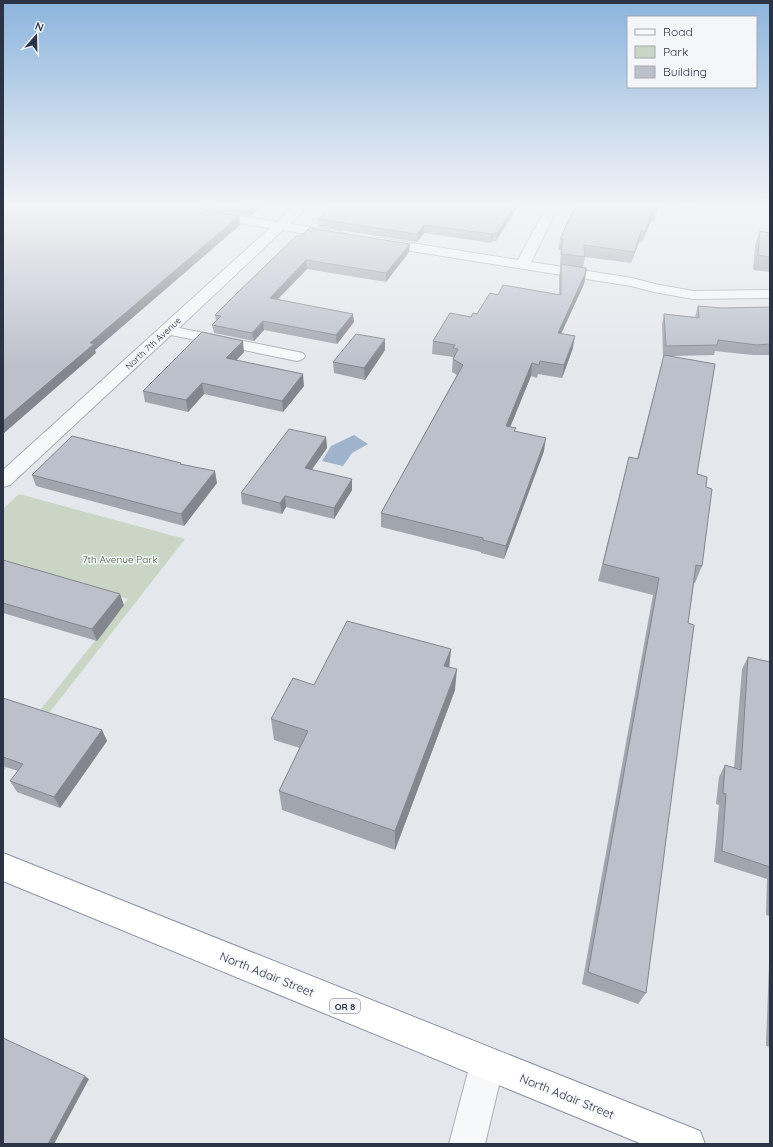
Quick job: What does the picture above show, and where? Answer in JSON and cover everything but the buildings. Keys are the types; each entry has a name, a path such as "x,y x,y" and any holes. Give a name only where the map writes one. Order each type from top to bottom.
{"highway":[{"name":"North Adair Street","path":"3,867 687,1144"}],"street":[{"name":"North 7th Avenue","path":"3,481 244,259"},
{"path":"481,259 632,282 666,291 693,295 770,294"},
{"path":"522,265 525,259"},
{"path":"168,330 297,356"},
{"path":"467,1144 487,1064"}],"green space":[{"name":"7th Avenue Park","path":"19,494 185,539 3,772 3,757 128,599 3,562 3,509"}],"water":[{"path":"354,435 368,444 352,453 343,466 322,461 331,446"}]}
